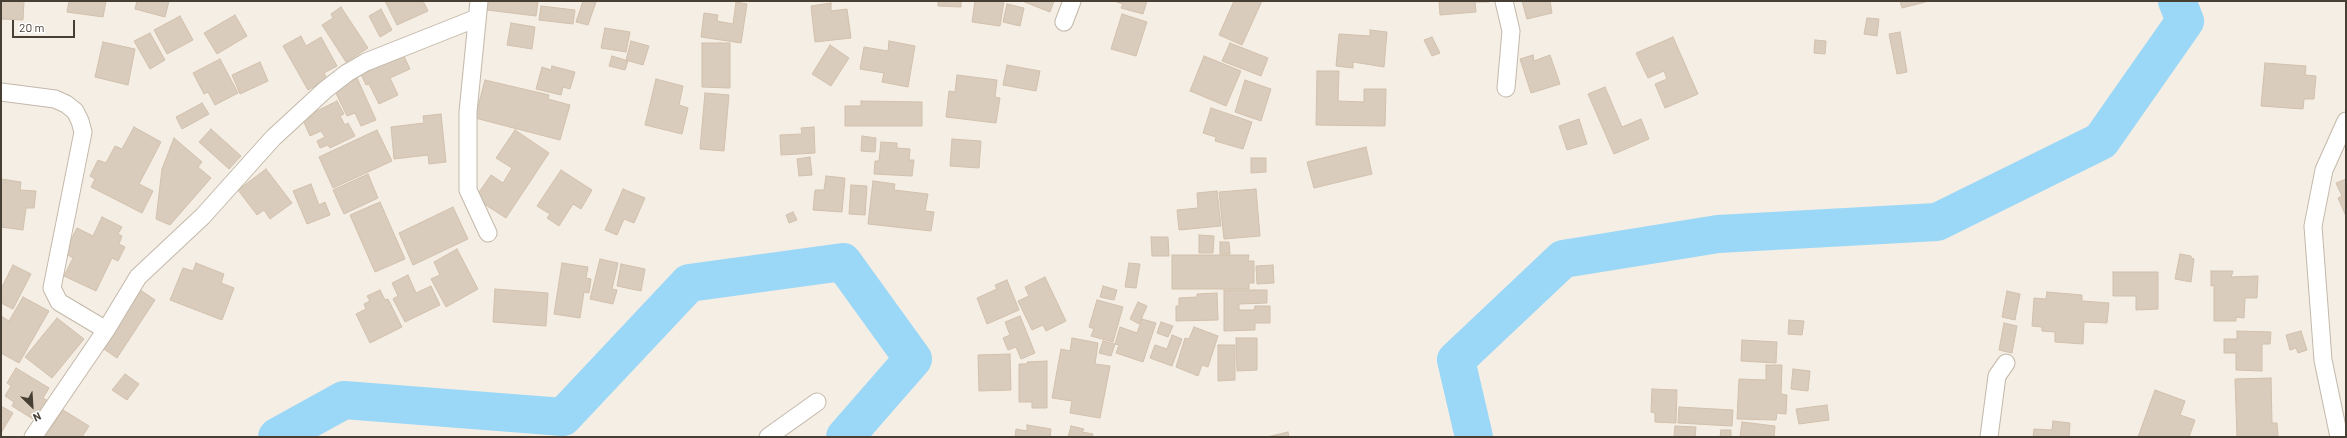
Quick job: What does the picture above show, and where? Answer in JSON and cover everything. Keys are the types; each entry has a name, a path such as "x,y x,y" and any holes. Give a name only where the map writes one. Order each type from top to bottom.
{"street":[{"path":"479,1 468,112 468,190 488,233"},
{"path":"1064,22 1072,1"},
{"path":"1504,1 1511,31 1506,88"},
{"path":"33,437 106,330 138,276 203,216 273,138 325,90 347,73 366,62 477,18"},
{"path":"1,92 55,99 66,104 75,111 80,121 83,132 52,288 59,302 106,330"},
{"path":"2339,437 2323,360 2313,226 2324,170 2346,121"},
{"path":"1989,437 1997,376 2006,363"},
{"path":"768,437 817,402"}],"building":[{"path":"1,1 24,1 23,20 1,19"},
{"path":"69,1 106,1 103,17 67,12"},
{"path":"137,1 169,1 165,17 135,9"},
{"path":"385,1 423,1 428,11 397,25"},
{"path":"488,1 538,1 536,16 487,10"},
{"path":"583,1 596,2 588,25 576,22"},
{"path":"938,1 961,1 961,7 938,6"},
{"path":"975,1 1004,1 1000,26 972,22"},
{"path":"1022,1 1054,1 1050,12"},
{"path":"1114,1 1147,1 1143,14 1121,8 1123,4"},
{"path":"1234,1 1262,1 1242,45 1219,35"},
{"path":"1439,1 1489,2 1475,2 1476,12 1440,15"},
{"path":"1522,1 1550,1 1552,13 1527,19"},
{"path":"1900,1 1929,1 1902,8"},
{"path":"736,2 747,4 741,43 701,37 704,13 718,15 717,21 733,24"},
{"path":"831,3 831,11 847,9 851,38 815,42 811,6"},
{"path":"1007,4 1024,8 1020,26 1003,22"},
{"path":"541,6 575,10 573,24 539,20"},
{"path":"341,7 368,48 346,62 322,25 333,18 331,14"},
{"path":"381,9 392,30 380,37 369,16"},
{"path":"1122,14 1147,22 1136,56 1111,49"},
{"path":"235,15 247,36 217,54 204,33"},
{"path":"180,16 193,40 167,54 154,30"},
{"path":"1867,18 1879,19 1877,36 1864,34"},
{"path":"511,23 535,27 532,49 507,45"},
{"path":"605,28 630,32 626,52 601,48"},
{"path":"1370,30 1387,32 1384,67 1353,62 1353,68 1336,66 1339,34 1370,36"},
{"path":"1900,32 1907,72 1897,74 1889,34"},
{"path":"150,33 165,60 150,69 134,41"},
{"path":"301,36 306,46 321,37 337,66 324,73 327,79 308,90 283,46"},
{"path":"1432,37 1440,53 1432,56 1424,40"},
{"path":"1673,37 1698,94 1665,108 1655,84 1667,79 1664,71 1648,78 1636,53"},
{"path":"1815,40 1826,41 1825,54 1814,53"},
{"path":"631,41 649,46 643,65 626,60"},
{"path":"889,41 915,46 908,87 882,82 884,73 860,69 864,47 888,51"},
{"path":"103,42 135,49 128,85 95,77"},
{"path":"702,43 730,43 730,88 702,87"},
{"path":"1230,43 1268,58 1261,76 1222,61"},
{"path":"830,45 849,58 831,86 812,74"},
{"path":"402,52 410,69 390,78 398,95 379,104 369,84 366,85 360,72"},
{"path":"1533,55 1534,61 1550,55 1560,84 1531,93 1520,59"},
{"path":"612,56 628,61 625,70 609,66"},
{"path":"1204,56 1241,71 1226,106 1190,91"},
{"path":"220,59 238,93 215,105 208,92 204,94 193,73"},
{"path":"260,62 268,81 240,94 232,75"},
{"path":"2265,63 2306,66 2305,75 2316,76 2314,99 2304,99 2303,109 2261,106"},
{"path":"1007,65 1040,71 1036,91 1003,85"},
{"path":"552,66 575,72 570,89 563,87 561,95 536,89 542,67 551,70"},
{"path":"1317,71 1339,71 1338,101 1364,102 1364,89 1386,89 1385,126 1316,125"},
{"path":"957,75 997,80 995,97 1000,98 996,123 946,117 949,91 955,92"},
{"path":"357,78 376,120 361,126 355,113 347,116 334,89"},
{"path":"656,79 683,86 679,105 688,108 682,134 645,125"},
{"path":"485,80 549,95 548,99 570,105 560,140 475,118"},
{"path":"1245,80 1271,89 1261,121 1235,112"},
{"path":"1605,87 1622,127 1641,119 1649,139 1614,154 1588,94"},
{"path":"705,93 729,95 724,151 700,149"},
{"path":"337,101 344,114 340,116 345,125 348,123 355,136 330,148 328,145 320,148 317,141 325,137 321,131 310,136 303,120 314,115 313,113"},
{"path":"861,101 922,102 922,126 845,126 845,106 861,106"},
{"path":"202,103 209,114 182,129 176,117"},
{"path":"1211,108 1252,122 1243,149 1215,141 1216,137 1203,133"},
{"path":"441,114 446,162 429,164 428,155 394,159 391,127 424,123 423,116"},
{"path":"1579,119 1587,144 1567,150 1559,126"},
{"path":"134,127 161,142 139,184 153,191 142,213 91,187 95,179 90,176 98,160 106,163 115,146 122,149"},
{"path":"814,127 815,153 781,155 780,135 802,134 801,128"},
{"path":"211,129 241,156 229,169 199,142"},
{"path":"377,130 392,161 333,188 319,157"},
{"path":"515,130 549,153 506,218 475,198 491,175 503,183 512,168 496,158"},
{"path":"862,136 876,138 875,152 861,151"},
{"path":"174,138 202,162 198,167 211,178 170,225 156,219 162,169"},
{"path":"952,139 981,141 979,168 950,166"},
{"path":"881,142 897,143 897,148 910,149 909,160 914,160 912,176 874,174 875,161 879,161"},
{"path":"1366,147 1372,174 1314,188 1307,162"},
{"path":"810,157 812,175 799,176 797,159"},
{"path":"1251,158 1266,158 1266,172 1251,173"},
{"path":"266,169 292,203 270,219 264,210 257,215 238,190"},
{"path":"561,170 592,190 581,209 573,204 559,226 547,218 550,214 537,206"},
{"path":"368,174 378,198 344,214 333,190"},
{"path":"826,176 845,178 842,212 813,210 815,190 824,190"},
{"path":"1,179 21,182 20,190 36,191 34,208 26,208 23,230 1,227"},
{"path":"2346,179 2346,216 2338,198 2342,196 2336,183"},
{"path":"873,181 895,184 894,190 928,194 925,211 934,212 931,231 868,224"},
{"path":"311,184 319,205 325,202 330,215 307,224 293,191"},
{"path":"851,185 867,186 865,215 849,214"},
{"path":"623,189 645,198 634,223 624,219 617,235 605,230"},
{"path":"1256,189 1260,236 1224,239 1219,192"},
{"path":"1217,191 1221,226 1179,230 1177,210 1198,208 1197,193"},
{"path":"380,202 405,259 375,272 350,215"},
{"path":"453,207 468,239 413,265 399,233"},
{"path":"793,212 797,220 789,223 786,215"},
{"path":"102,217 122,227 118,234 122,236 119,244 125,247 118,261 112,258 96,291 64,276 73,258 64,253 77,228 93,236"},
{"path":"1199,235 1214,236 1213,253 1199,253"},
{"path":"1151,237 1168,237 1169,256 1152,256"},
{"path":"1220,242 1229,242 1230,254 1220,254"},
{"path":"457,249 478,289 446,307 431,279 440,275 434,262"},
{"path":"2180,254 2191,256 2191,258 2194,259 2191,282 2175,279"},
{"path":"1172,255 1249,255 1248,261 1254,261 1254,283 1249,283 1249,289 1172,289"},
{"path":"600,259 618,263 612,289 617,290 613,304 590,299"},
{"path":"196,263 224,274 221,283 234,288 222,320 170,300 183,268 193,271"},
{"path":"562,263 588,267 586,278 591,279 589,293 584,292 580,318 554,314"},
{"path":"1129,263 1140,264 1136,288 1125,287"},
{"path":"621,264 645,269 641,291 617,286"},
{"path":"13,265 31,274 13,309 1,303 1,289"},
{"path":"1273,265 1274,283 1257,284 1256,266"},
{"path":"2211,271 2233,271 2231,277 2258,276 2257,298 2245,298 2244,318 2236,317 2236,321 2214,321 2214,285 2211,286"},
{"path":"2113,272 2158,272 2158,309 2136,310 2136,296 2113,296"},
{"path":"408,275 416,293 431,286 440,305 405,322 393,299 398,296 392,283"},
{"path":"1045,277 1066,321 1046,331 1043,325 1032,330 1018,301 1029,296 1025,287"},
{"path":"1007,280 1019,310 987,324 977,298 997,289 995,285"},
{"path":"1103,286 1117,290 1114,300 1100,297"},
{"path":"139,289 155,300 117,358 101,347"},
{"path":"495,289 548,293 546,326 493,322"},
{"path":"380,290 385,300 388,299 402,327 370,343 356,314 366,309 364,304 370,301 367,296"},
{"path":"1224,290 1267,290 1267,303 1239,304 1239,310 1254,310 1255,306 1270,306 1270,323 1255,323 1255,330 1224,331"},
{"path":"2007,291 2020,294 2015,320 2002,317"},
{"path":"2047,292 2082,295 2082,301 2109,303 2107,323 2084,322 2083,344 2055,342 2055,332 2042,331 2042,327 2032,326 2034,298 2046,299"},
{"path":"1217,293 1218,320 1176,321 1176,306 1179,306 1179,298 1197,297 1197,294"},
{"path":"23,297 49,311 19,363 1,353 1,316 9,321"},
{"path":"1097,300 1123,307 1113,342 1091,336 1094,329 1089,327"},
{"path":"1138,302 1147,306 1139,324 1130,319"},
{"path":"1020,316 1035,353 1021,359 1016,347 1008,350 1003,338 1010,335 1005,322"},
{"path":"57,318 84,339 52,378 25,357"},
{"path":"1142,319 1156,323 1143,362 1116,353 1119,345 1115,344 1120,327 1137,333"},
{"path":"1789,320 1804,321 1802,335 1788,334"},
{"path":"1161,322 1173,326 1168,337 1157,333"},
{"path":"2004,323 2017,326 2012,353 1999,350"},
{"path":"1194,327 1218,336 1208,367 1202,365 1198,376 1176,367 1185,338 1189,339"},
{"path":"2237,331 2271,332 2270,344 2262,344 2262,371 2236,370 2236,353 2224,353 2224,339 2237,339"},
{"path":"2301,331 2307,350 2298,353 2296,348 2290,350 2286,335"},
{"path":"1172,335 1182,339 1172,366 1150,358 1155,345 1167,349"},
{"path":"1072,338 1098,343 1095,364 1110,366 1100,418 1070,413 1072,401 1052,398 1061,349 1070,351"},
{"path":"1236,338 1257,338 1257,370 1237,371"},
{"path":"1742,340 1777,342 1776,363 1741,361"},
{"path":"1103,341 1115,344 1111,356 1099,353"},
{"path":"1218,345 1235,345 1235,380 1218,381"},
{"path":"1010,354 1011,390 979,391 978,355"},
{"path":"1047,361 1047,408 1032,408 1032,402 1019,402 1019,364"},
{"path":"1766,365 1782,365 1781,394 1787,395 1786,414 1777,413 1776,420 1737,419 1739,379 1766,380"},
{"path":"16,368 49,388 43,398 48,401 36,421 12,406 14,402 5,396 11,386 7,383"},
{"path":"1793,369 1810,371 1808,391 1791,389"},
{"path":"125,374 139,384 127,400 112,390"},
{"path":"2271,378 2272,423 2277,423 2278,437 2237,437 2235,379"},
{"path":"1652,389 1677,390 1676,423 1655,422 1655,413 1651,412"},
{"path":"2155,390 2185,401 2180,415 2195,420 2189,437 2138,437"},
{"path":"1827,405 1829,420 1799,424 1796,409"},
{"path":"1,406 13,413 1,433"},
{"path":"1679,407 1733,410 1732,426 1678,423"},
{"path":"63,410 89,426 82,437 45,437"},
{"path":"2053,421 2070,423 2069,437 2033,437 2034,429 2052,430"},
{"path":"1742,422 1775,426 1774,437 1740,437"},
{"path":"1027,425 1051,429 1050,437 1015,437 1016,429 1027,431"},
{"path":"1071,426 1084,429 1082,432 1093,434 1092,437 1068,437"},
{"path":"1675,426 1696,427 1695,437 1674,437"},
{"path":"1721,430 1731,430 1731,437 1720,437"},
{"path":"1288,432 1289,437 1267,437"}],"waterway":[{"path":"1474,437 1456,360 1563,259 1718,234 1937,222 2101,141 2185,21 2177,1"},
{"path":"277,437 344,400 563,417 689,283 843,262 913,359 845,437"}]}
